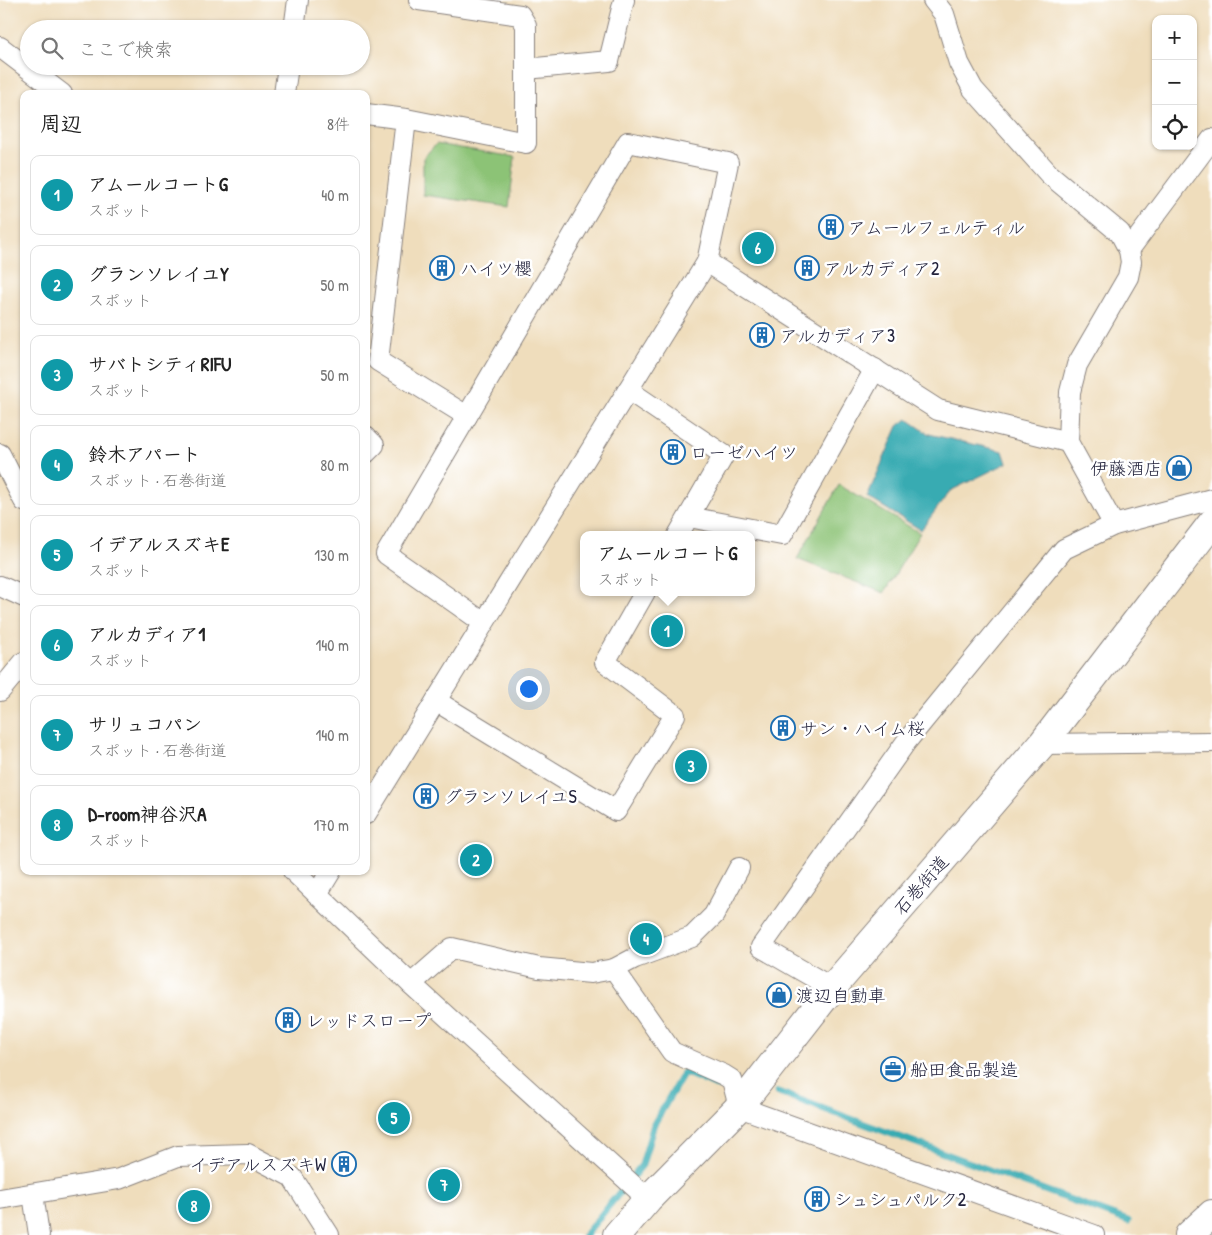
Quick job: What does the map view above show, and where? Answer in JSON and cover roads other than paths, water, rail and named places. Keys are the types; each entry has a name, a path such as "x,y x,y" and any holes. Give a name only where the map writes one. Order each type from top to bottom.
{"street":[{"path":"295,20 298,0"},
{"path":"370,114 406,119 526,143 526,25 520,15 419,0"},
{"path":"526,69 609,61 624,0"},
{"path":"933,0 944,14 959,63 973,89 1049,174 1120,233 1129,250 1131,262 1128,277 1077,365 1070,392 1068,442 1114,524"},
{"path":"0,47 20,62"},
{"path":"37,75 57,90"},
{"path":"285,90 287,75"},
{"path":"406,119 378,361 467,416"},
{"path":"1129,250 1212,140"},
{"path":"370,808 436,701 707,262 728,163 628,142 386,554 484,623"},
{"path":"707,262 938,410 1068,442"},
{"path":"689,517 782,535 875,370"},
{"path":"628,390 724,455 680,531"},
{"path":"0,454 20,493"},
{"path":"832,988 761,947 906,742 1064,549 1114,524 1212,499"},
{"name":"石巻街道","path":"617,1235 645,1196 740,1107 832,988 1042,744 1207,538"},
{"path":"0,586 20,595"},
{"path":"436,701 616,811 675,715 605,662 643,596"},
{"path":"0,691 20,667"},
{"path":"1042,744 1212,742"},
{"path":"411,984 452,948 539,968 591,973 614,969 635,958 692,937 714,915 739,868"},
{"path":"297,875 411,984 645,1196"},
{"path":"317,894 329,875"},
{"path":"614,969 672,1052 732,1080 740,1107 1094,1235"},
{"path":"0,1199 118,1179 178,1156 248,1154 292,1177 329,1235"},
{"path":"33,1194 39,1235"},
{"path":"1189,1235 1212,1214"}],"water":[{"path":"907,419 929,434 1003,451 1007,463 950,491 921,530 867,497 898,426"}],"waterway":[{"path":"585,1235 642,1165 654,1124 684,1072 717,1086"},
{"path":"778,1092 1128,1221"}],"place":[{"name":"アムールフェルティル","path":"831,227"},
{"name":"アルカディア1","path":"758,248"},
{"name":"ハイツ櫻","path":"442,268"},
{"name":"アルカディア2","path":"807,268"},
{"name":"アルカディア3","path":"762,335"},
{"name":"ローゼハイツ","path":"673,452"},
{"name":"伊藤酒店","path":"1179,468"},
{"name":"アムールコートG","path":"667,631"},
{"name":"サン・ハイム桜","path":"783,728"},
{"name":"サバトシティRIFU","path":"691,766"},
{"name":"グランソレイユS","path":"426,796"},
{"name":"グランソレイユY","path":"476,860"},
{"name":"鈴木アパート","path":"646,939"},
{"name":"渡辺自動車","path":"779,995"},
{"name":"レッドスロープ","path":"288,1020"},
{"name":"船田食品製造","path":"893,1069"},
{"name":"イデアルスズキE","path":"394,1118"},
{"name":"イデアルスズキW","path":"344,1164"},
{"name":"サリュコパン","path":"444,1185"},
{"name":"シュシュパルク2","path":"817,1199"},
{"name":"D-room神谷沢A","path":"194,1206"}]}
